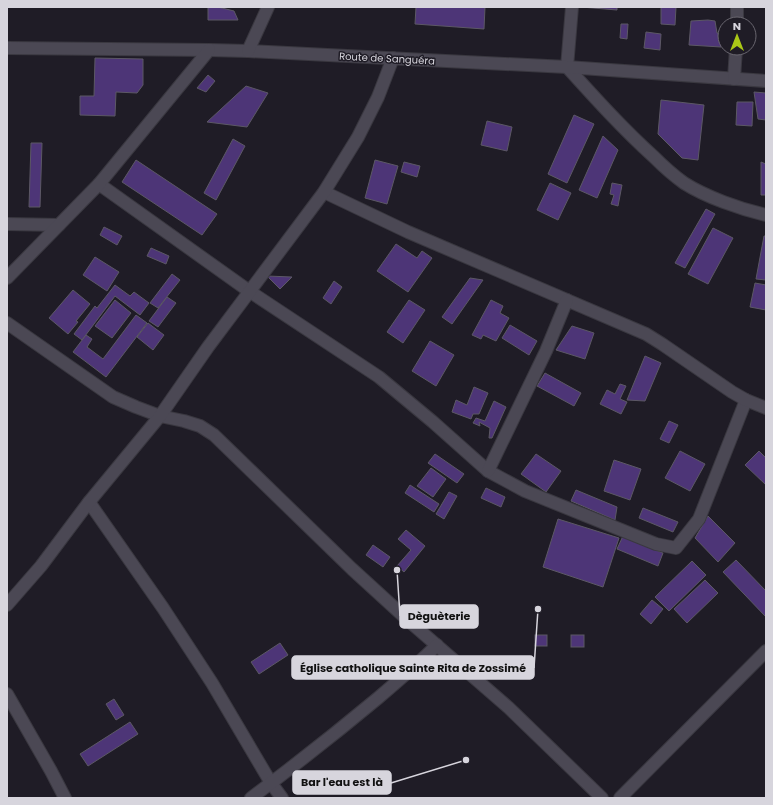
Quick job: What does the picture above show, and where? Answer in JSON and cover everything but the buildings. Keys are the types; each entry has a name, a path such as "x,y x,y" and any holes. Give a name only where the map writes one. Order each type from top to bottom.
{"street":[{"path":"248,51 268,7"},
{"path":"572,7 567,67 632,138 684,183 713,198 766,215"},
{"name":"Route de Sanguéra","path":"7,48 248,51 567,67 766,81"},
{"path":"7,278 99,184 208,50"},
{"path":"734,79 735,56"},
{"path":"7,605 41,566 89,502 160,416 208,346 324,192 358,137 378,97 392,58"},
{"path":"99,184 249,291 379,376 488,472 533,494 656,544 676,548 699,519 746,400"},
{"path":"324,192 408,232 646,334 732,392 746,400 766,408"},
{"path":"7,224 59,225"},
{"path":"488,472 546,351 567,300"},
{"path":"7,323 113,397 136,408 160,416 200,426 214,435 352,569 510,708 602,798"},
{"path":"89,502 163,608 212,682 271,783 282,798"},
{"path":"251,798 308,755 366,708 418,664 437,645"},
{"path":"620,798 766,651"},
{"path":"7,694 10,705 51,771 65,798"}],"place":[{"name":"Dèguèterie","path":"397,570"},
{"name":"Église catholique Sainte Rita de Zossimé","path":"538,609"},
{"name":"Bar l'eau est là","path":"466,760"}]}
